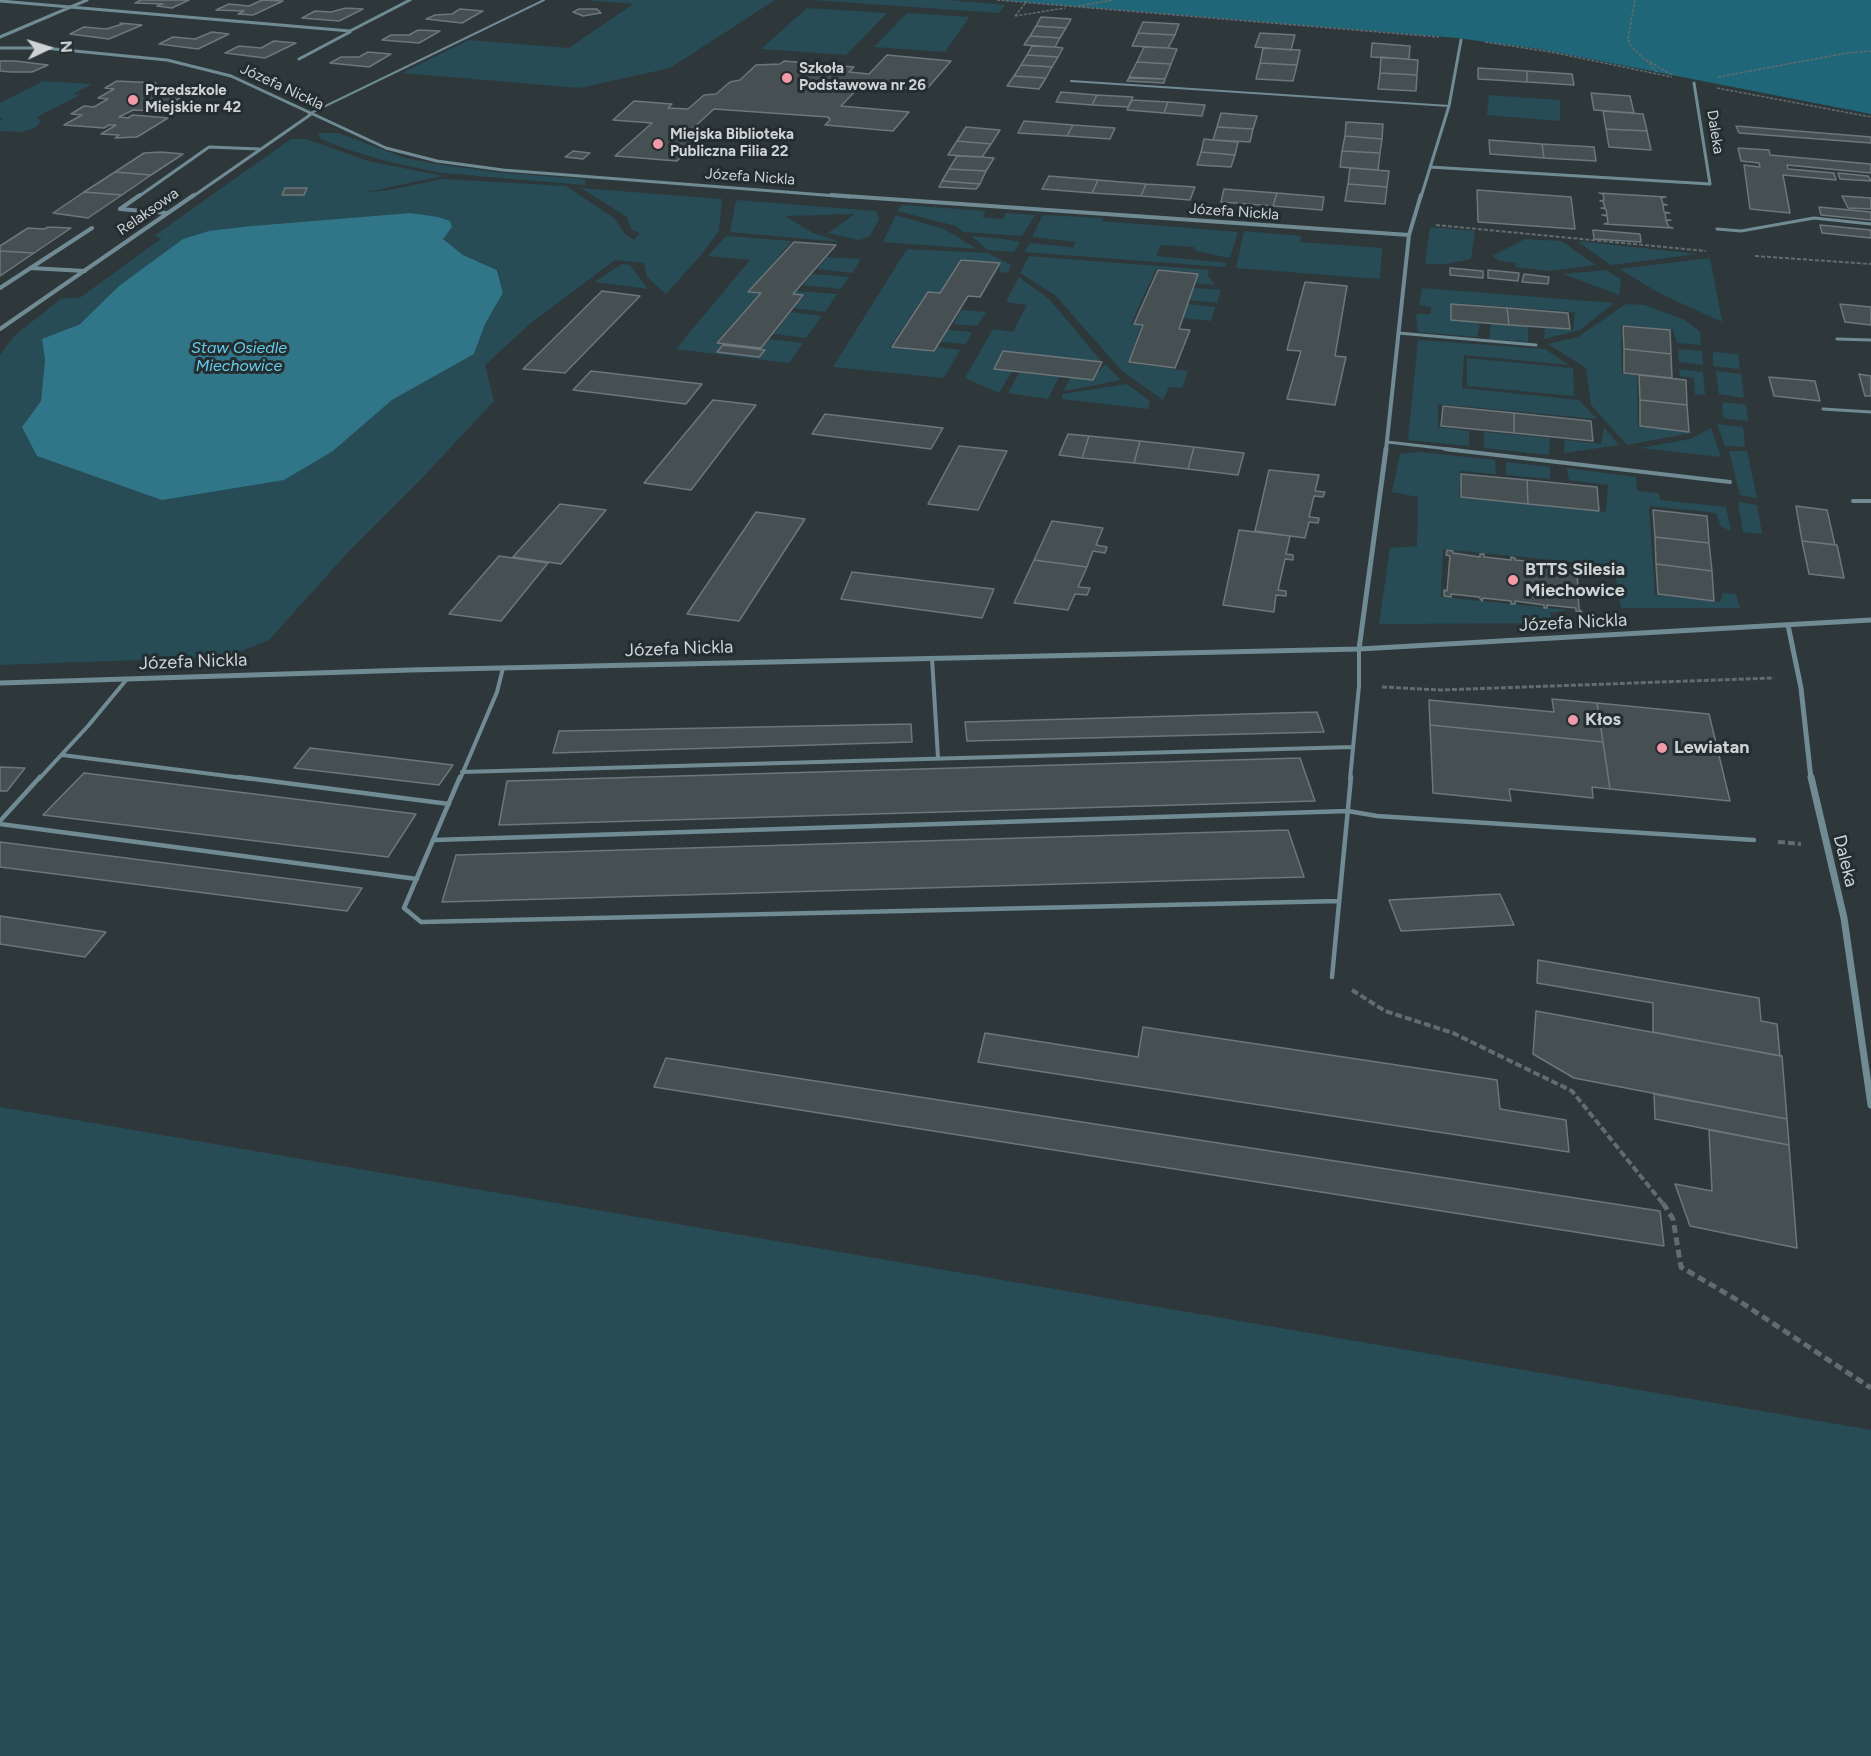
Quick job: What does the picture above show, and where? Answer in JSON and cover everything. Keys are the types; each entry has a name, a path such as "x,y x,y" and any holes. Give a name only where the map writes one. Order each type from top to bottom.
{"street":[{"path":"0,37 87,0"},
{"name":"Józefa Nickla","path":"299,59 410,0"},
{"path":"0,2 350,32"},
{"path":"1359,649 1387,442 1409,235 1449,106 1461,40"},
{"name":"Józefa Nickla","path":"0,48 44,48 167,60 231,76 386,148 436,160 503,170 1053,212 1409,235"},
{"name":"Daleka","path":"1430,167 1710,184 1694,83"},
{"name":"Relaksowa","path":"0,328 86,271 309,114"},
{"path":"167,213 120,209 209,147 260,149"},
{"path":"0,288 92,228"},
{"path":"30,268 86,271"},
{"name":"Józefa Nickla","path":"0,682 932,657 1359,649 1871,620"},
{"name":"Daleka","path":"1788,625 1798,677 1812,789 1844,918 1871,1105"}],"lane":[{"path":"309,114 544,0"},
{"path":"1071,81 1449,106"},
{"path":"1717,229 1741,231 1814,218 1871,224"},
{"path":"1398,333 1536,345"},
{"path":"1837,339 1871,340"},
{"path":"1822,409 1871,412"},
{"path":"1387,442 1730,482"},
{"path":"1852,501 1871,501"},
{"path":"1332,977 1359,686 1359,649"},
{"path":"932,657 938,759"},
{"path":"503,668 497,692 404,909 421,922 1339,901"},
{"path":"0,823 127,679"},
{"path":"462,772 1353,747"},
{"path":"62,755 449,804"},
{"path":"434,840 1348,811 1377,816 1754,840"},
{"path":"0,823 417,879"}],"path":[{"path":"997,0 1449,38"},
{"path":"1027,1 1015,16 1114,0"},
{"path":"1635,0 1628,38 1630,45 1658,74"},
{"path":"1482,42 1551,52 1679,79 1643,58"},
{"path":"1709,79 1847,53 1871,51"},
{"path":"1694,83 1871,117"},
{"path":"1412,224 1709,252"},
{"path":"1754,255 1871,264"},
{"path":"1359,686 1442,690 1798,677"},
{"path":"1754,840 1826,846"},
{"path":"1332,977 1385,1011 1453,1033 1572,1091 1657,1195 1673,1219 1681,1267 1739,1301 1871,1388"}],"shaded area":[{"path":"585,0 775,0 670,68 580,88 402,73 469,40 569,48 633,4"},
{"path":"814,0 948,0 1005,5 999,13"},
{"path":"999,0 1871,0 1871,114 1539,49 1457,38"},
{"path":"807,8 887,13 846,55 761,49"},
{"path":"907,13 969,17 945,52 874,47"},
{"path":"43,81 92,84 73,94 80,95 37,117 41,122 33,129 20,132 0,131 0,121 3,119 0,118 0,103"},
{"path":"1489,95 1560,100 1560,121 1487,115"},
{"path":"318,133 338,133 405,158 503,173 585,179 585,185 442,173 389,162 346,149 321,139"},
{"path":"291,139 306,139 368,161 443,176 362,193 443,179 566,186 614,218 625,234 634,240 640,233 632,230 627,217 581,188 722,199 719,231 666,294 647,277 644,263 615,260 532,322 485,365 494,401 425,475 350,550 269,640 226,657 0,665 0,355 15,335 61,299 81,297 162,238 154,236","holes":["410,213 463,255 498,270 503,293 485,324 474,354 392,400 333,451 22,427 41,401 45,360 42,339 83,322 119,286 143,269 251,226"]},
{"path":"736,200 876,211 879,219 870,236 859,240 828,233 855,214 785,216 813,233 841,242 730,232"},
{"path":"902,205 986,211 982,217 1003,219 1006,213 1035,215 1022,236 964,232 956,226 897,211"},
{"path":"896,215 944,229 977,249 883,242"},
{"path":"1043,215 1103,218 1102,221 1238,232 1230,258 1196,251 1194,247 1161,245 1156,256 1227,263 1225,267 1024,252 1030,243 1071,247 1072,249 1076,242 1032,237"},
{"path":"1430,227 1475,231 1471,259 1446,264 1425,264"},
{"path":"1244,231 1301,236 1300,242 1382,248 1380,279 1236,268"},
{"path":"726,236 792,241 748,292 760,293 715,343 761,349 769,339 803,343 789,363 676,349 750,260 708,256"},
{"path":"971,236 1020,242 1014,252 988,250"},
{"path":"1525,239 1561,241 1596,265 1549,271 1515,267 1516,263 1500,261 1492,256"},
{"path":"1577,241 1698,254 1611,265"},
{"path":"907,249 988,253 1011,265 1008,273 999,272 1001,263 960,259 939,293 927,292 890,347 935,352 938,347 960,350 944,378 833,367"},
{"path":"1029,256 1209,270 1208,276 1215,285 1195,283 1199,273 1156,269 1131,324 1141,325 1128,363 1188,371 1182,388 1169,387 1163,400 1122,371 1055,295 1020,273"},
{"path":"827,257 861,259 852,273 817,269"},
{"path":"1710,258 1722,322 1661,294 1619,269"},
{"path":"622,264 630,265 648,289 594,282"},
{"path":"1606,270 1621,279 1619,295 1563,274"},
{"path":"812,274 849,277 840,289 803,285"},
{"path":"1019,277 1049,299 1102,362 1005,351 993,369 1012,371 999,393 965,378 993,329 1013,332 1027,305 1006,302"},
{"path":"1194,288 1221,290 1217,303 1189,300"},
{"path":"1422,288 1614,303 1580,330 1544,339 1545,328 1573,330 1575,312 1454,303 1453,320 1480,322 1477,337 1418,332 1416,314 1431,314 1431,307 1419,305"},
{"path":"796,291 837,294 825,312 793,308 804,296 794,295"},
{"path":"1187,304 1215,307 1211,321 1182,318"},
{"path":"1626,304 1645,305 1685,320 1700,332 1701,345 1677,343 1673,330 1621,325 1622,374 1637,375 1638,427 1696,432 1627,445 1591,405 1586,368 1548,344 1578,337"},
{"path":"961,310 986,312 977,326 954,324"},
{"path":"791,312 822,316 806,338 774,334"},
{"path":"1491,324 1528,327 1528,342 1489,339"},
{"path":"948,330 972,332 966,344 941,342"},
{"path":"1418,340 1545,349 1569,365 1464,355 1462,388 1579,400 1597,419 1438,404 1438,427 1469,431 1469,446 1408,440"},
{"path":"1678,349 1702,351 1703,365 1679,362"},
{"path":"1713,352 1738,354 1740,369 1713,366"},
{"path":"1467,358 1573,368 1574,396 1467,386"},
{"path":"1105,364 1121,380 1064,391 1070,378 1092,380"},
{"path":"1679,369 1703,372 1705,395 1695,394 1694,378 1680,376"},
{"path":"1716,371 1741,374 1744,398 1719,394"},
{"path":"1019,373 1059,377 1048,399 1008,393"},
{"path":"1127,384 1150,401 1148,409 1062,399 1063,394"},
{"path":"1722,402 1746,405 1748,421 1723,418"},
{"path":"1717,424 1743,427 1745,447 1725,446"},
{"path":"1604,427 1619,445 1564,453 1565,440 1601,444"},
{"path":"1711,428 1721,457 1641,448 1690,439"},
{"path":"1484,432 1550,438 1549,455 1484,448"},
{"path":"1729,451 1747,451 1757,498 1740,495"},
{"path":"1420,452 1495,460 1496,474 1460,471 1459,497 1606,512 1608,485 1569,480 1567,468 1636,477 1637,491 1659,493 1660,500 1726,507 1731,531 1721,526 1716,513 1649,506 1655,595 1720,602 1723,593 1736,594 1740,608 1621,608 1615,572 1594,569 1593,564 1443,549 1441,597 1569,610 1550,613 1554,623 1379,624 1390,548 1417,546 1418,497 1392,492 1400,454"},
{"path":"1506,462 1550,467 1550,479 1506,475"},
{"path":"1738,502 1757,505 1762,534 1743,532"},
{"path":"0,1107 1871,1430 1871,1756 0,1756"}],"water":[{"name":"Staw Osiedle Miechowice","path":"410,213 450,221 452,227 443,239 463,255 497,270 503,293 485,324 474,354 392,400 333,451 284,480 162,500 37,456 22,427 41,401 45,360 42,339 80,324 119,286 183,239 209,231 251,226"}],"building":[{"path":"141,0 189,0 172,8 157,6 163,4 135,3"},
{"path":"262,0 283,1 253,15 238,14 244,11 216,10 229,4 249,6"},
{"path":"346,8 363,9 339,21 302,18 315,11 331,12"},
{"path":"460,9 483,11 462,23 426,19 435,15 452,14"},
{"path":"579,9 597,9 601,13 583,16 573,12"},
{"path":"1041,17 1071,19 1066,28 1036,26"},
{"path":"1143,22 1179,24 1175,35 1138,33"},
{"path":"120,23 142,25 109,39 70,34 84,27 106,29 123,24"},
{"path":"1036,26 1066,28 1060,38 1030,36"},
{"path":"418,30 440,31 419,43 382,40 391,35 409,35"},
{"path":"212,32 229,34 198,49 159,44 173,37 195,39"},
{"path":"1138,33 1175,35 1168,48 1132,46"},
{"path":"1260,33 1295,35 1291,50 1255,47"},
{"path":"1030,36 1060,38 1055,47 1024,45"},
{"path":"274,41 296,43 265,58 225,53 239,46 261,48"},
{"path":"1372,43 1410,46 1409,59 1371,57"},
{"path":"1032,46 1063,48 1058,57 1027,55"},
{"path":"1144,47 1177,49 1171,64 1137,62"},
{"path":"1263,48 1300,50 1297,65 1260,63"},
{"path":"368,52 391,54 369,67 330,63 341,57 359,57"},
{"path":"887,55 951,61 926,90 861,85 841,106 909,112 893,131 825,125 830,120 828,117 714,109 692,129 708,131 677,161 615,156 652,123 613,120 634,101 672,104 668,108 688,109 704,95 716,94 730,82 740,80 756,65 780,64 784,61 854,67 849,72 869,74"},
{"path":"1027,55 1058,57 1052,67 1021,65"},
{"path":"1381,57 1418,60 1417,75 1380,73"},
{"path":"0,61 48,65 32,72 11,72 0,71"},
{"path":"1137,62 1171,64 1165,79 1129,77"},
{"path":"1260,63 1297,65 1293,81 1256,79"},
{"path":"1021,65 1052,67 1046,78 1014,76"},
{"path":"1478,68 1527,71 1527,82 1478,79"},
{"path":"1527,71 1572,74 1574,85 1527,82"},
{"path":"1380,73 1417,75 1416,91 1378,89"},
{"path":"1014,76 1046,78 1039,89 1007,86"},
{"path":"1129,78 1165,79 1164,83 1127,81"},
{"path":"117,81 196,88 159,111 133,110 119,117 128,118 133,115 168,118 137,137 115,138 119,135 101,134 116,125 104,128 64,125 82,115 71,114 84,106 94,107 108,99 98,98 114,89 105,88"},
{"path":"1061,92 1097,95 1092,105 1056,102"},
{"path":"1591,93 1630,96 1634,113 1594,110"},
{"path":"1097,95 1133,97 1128,107 1092,105"},
{"path":"1132,100 1168,102 1164,113 1127,110"},
{"path":"1168,102 1205,105 1202,116 1164,113"},
{"path":"1603,111 1643,114 1647,131 1606,129"},
{"path":"1221,113 1257,116 1253,129 1217,127"},
{"path":"1024,121 1073,125 1067,136 1018,133"},
{"path":"1346,122 1383,124 1382,139 1345,136"},
{"path":"1073,125 1115,128 1110,139 1067,136"},
{"path":"1736,126 1871,137 1871,143 1739,133"},
{"path":"966,127 1000,130 991,144 957,141"},
{"path":"1217,127 1253,129 1250,142 1213,140"},
{"path":"1606,129 1647,131 1651,150 1609,147"},
{"path":"1345,136 1382,139 1380,153 1342,151"},
{"path":"1204,139 1238,142 1235,155 1201,152"},
{"path":"1489,140 1542,144 1544,158 1490,154"},
{"path":"957,141 991,144 982,157 948,155"},
{"path":"1542,144 1594,147 1596,161 1544,158"},
{"path":"1738,148 1769,150 1770,155 1871,164 1871,173 1787,165 1788,169 1834,173 1836,180 1783,175 1790,213 1750,209 1744,165 1760,167 1759,163 1741,161"},
{"path":"573,151 590,153 583,159 565,157"},
{"path":"1342,151 1380,153 1378,170 1340,167"},
{"path":"1201,152 1235,155 1231,167 1197,165"},
{"path":"144,153 183,154 151,175 115,172"},
{"path":"957,156 994,158 986,171 949,169"},
{"path":"1350,168 1389,171 1387,187 1348,184"},
{"path":"949,169 986,171 980,184 942,181"},
{"path":"115,172 151,175 122,195 84,192"},
{"path":"1838,173 1868,176 1871,181 1840,179"},
{"path":"1049,176 1098,180 1092,193 1042,189"},
{"path":"1098,180 1146,184 1141,196 1092,193"},
{"path":"942,181 980,184 976,189 939,187"},
{"path":"1146,184 1195,187 1190,200 1141,196"},
{"path":"1348,184 1387,187 1385,204 1345,201"},
{"path":"285,188 307,188 304,195 282,195"},
{"path":"1224,189 1277,193 1273,206 1221,202"},
{"path":"1477,190 1571,197 1575,229 1478,222"},
{"path":"84,192 122,195 88,218 53,213"},
{"path":"1277,193 1324,197 1322,210 1273,206"},
{"path":"1599,193 1666,197 1661,198 1663,204 1667,205 1663,205 1664,212 1670,213 1665,213 1666,220 1671,220 1666,221 1669,227 1673,228 1604,224 1608,223 1607,216 1602,215 1607,215 1606,209 1601,208 1605,208 1603,201 1600,201 1604,200 1603,194"},
{"path":"1842,196 1871,198 1871,209 1848,208"},
{"path":"1819,207 1871,212 1871,220 1821,215"},
{"path":"1820,225 1871,230 1871,238 1822,233"},
{"path":"28,228 71,228 34,253 0,251 0,246"},
{"path":"1593,230 1640,234 1641,242 1594,239"},
{"path":"794,242 836,245 793,294 803,295 761,348 717,343 761,293 748,292"},
{"path":"0,251 34,253 0,276"},
{"path":"961,260 1000,263 980,297 968,296 934,351 892,347 928,292 940,293"},
{"path":"1450,268 1483,271 1483,278 1450,275"},
{"path":"1158,270 1198,274 1179,329 1190,330 1175,368 1129,362 1143,325 1134,324"},
{"path":"1488,270 1519,273 1518,281 1488,278"},
{"path":"1524,274 1549,277 1548,284 1522,282"},
{"path":"1305,282 1347,286 1335,356 1346,357 1335,405 1287,399 1301,351 1287,350"},
{"path":"602,291 640,296 565,373 523,369"},
{"path":"1451,304 1507,308 1509,325 1451,320"},
{"path":"1840,304 1871,307 1871,325 1845,322"},
{"path":"1507,308 1568,313 1570,329 1509,325"},
{"path":"1623,326 1670,330 1671,354 1624,349"},
{"path":"723,345 765,350 759,357 717,352"},
{"path":"1624,349 1671,354 1672,378 1624,373"},
{"path":"1003,351 1102,362 1093,380 994,369"},
{"path":"591,371 702,384 686,404 573,390"},
{"path":"1859,374 1871,376 1871,396 1865,396"},
{"path":"1639,375 1686,380 1687,405 1640,400"},
{"path":"1769,377 1815,381 1820,401 1774,396"},
{"path":"713,400 756,405 691,490 644,483"},
{"path":"1640,400 1687,405 1689,432 1640,426"},
{"path":"1443,406 1514,413 1514,433 1441,426"},
{"path":"1514,413 1591,421 1593,441 1514,433"},
{"path":"825,414 943,428 931,449 812,434"},
{"path":"1068,434 1089,436 1082,458 1059,455"},
{"path":"1089,436 1140,441 1134,463 1082,458"},
{"path":"1140,441 1194,447 1188,469 1134,463"},
{"path":"959,446 1007,451 978,510 928,504"},
{"path":"1194,447 1244,453 1238,475 1188,469"},
{"path":"1269,470 1319,475 1315,491 1325,492 1323,497 1314,496 1309,517 1319,518 1318,523 1309,522 1305,538 1255,531"},
{"path":"1461,474 1527,480 1528,504 1461,497"},
{"path":"1527,480 1597,487 1599,511 1528,504"},
{"path":"560,504 606,510 561,564 513,557"},
{"path":"1796,506 1827,510 1835,545 1802,541"},
{"path":"1653,510 1707,516 1709,543 1655,537"},
{"path":"756,512 805,519 739,621 687,614"},
{"path":"1052,521 1103,528 1096,545 1107,547 1105,553 1093,551 1087,567 1034,560"},
{"path":"1239,530 1290,536 1286,554 1293,555 1293,560 1285,559 1278,590 1286,591 1286,596 1276,595 1274,612 1223,605"},
{"path":"1655,537 1709,543 1712,571 1656,564"},
{"path":"1802,541 1837,545 1844,578 1809,574"},
{"name":"BTTS Silesia Miechowice","path":"1447,550 1480,557 1480,554 1484,554 1484,557 1511,560 1511,557 1515,560 1543,563 1546,561 1546,564 1574,567 1574,564 1580,565 1580,570 1577,570 1579,609 1582,612 1576,611 1576,608 1547,605 1547,608 1544,608 1544,605 1515,601 1515,604 1511,604 1511,601 1483,598 1482,601 1479,597 1451,594 1451,597 1444,596 1444,590 1447,591 1450,556 1446,555"},
{"path":"499,556 548,563 501,621 449,614"},
{"path":"1034,560 1087,567 1078,587 1090,588 1087,595 1075,594 1068,610 1014,603"},
{"path":"1656,564 1712,571 1714,601 1658,594"},
{"path":"852,572 994,589 982,618 841,599"},
{"path":"1552,699 1597,703 1603,742 1430,725 1429,700 1554,712"},
{"path":"1597,703 1709,714 1730,801 1610,789"},
{"path":"1317,712 1324,732 967,741 965,722"},
{"path":"911,724 912,742 553,753 559,731"},
{"path":"1430,725 1603,742 1610,789 1592,787 1593,798 1509,789 1511,801 1433,793"},
{"path":"310,748 453,765 439,785 294,768"},
{"path":"1300,758 1315,801 499,825 507,781"},
{"path":"0,767 25,768 7,791 0,791"},
{"path":"84,773 416,814 388,857 43,815"},
{"path":"1288,830 1304,877 442,902 456,855"},
{"path":"0,842 362,888 347,911 0,867"},
{"path":"1500,894 1514,925 1401,931 1389,900"},
{"path":"0,916 106,932 85,957 0,944"},
{"path":"1538,960 1759,998 1761,1021 1777,1024 1780,1056 1653,1032 1653,1003 1537,983"},
{"path":"1536,1011 1782,1056 1787,1119 1574,1078 1533,1054"},
{"path":"1143,1027 1497,1080 1500,1109 1566,1120 1569,1152 978,1062 985,1033 1138,1057"},
{"path":"666,1058 1660,1211 1664,1246 654,1087"},
{"path":"1654,1094 1787,1119 1789,1145 1655,1119"},
{"path":"1709,1130 1789,1145 1797,1248 1690,1226 1675,1184 1712,1191"}],"place":[{"name":"Szkoła Podstawowa nr 26","path":"787,78"},
{"name":"Przedszkole Miejskie nr 42","path":"133,100"},
{"name":"Miejska Biblioteka Publiczna Filia 22","path":"658,144"},
{"name":"BTTS Silesia Miechowice","path":"1513,580"},
{"name":"Kłos","path":"1573,720"},
{"name":"Lewiatan","path":"1662,748"}]}
